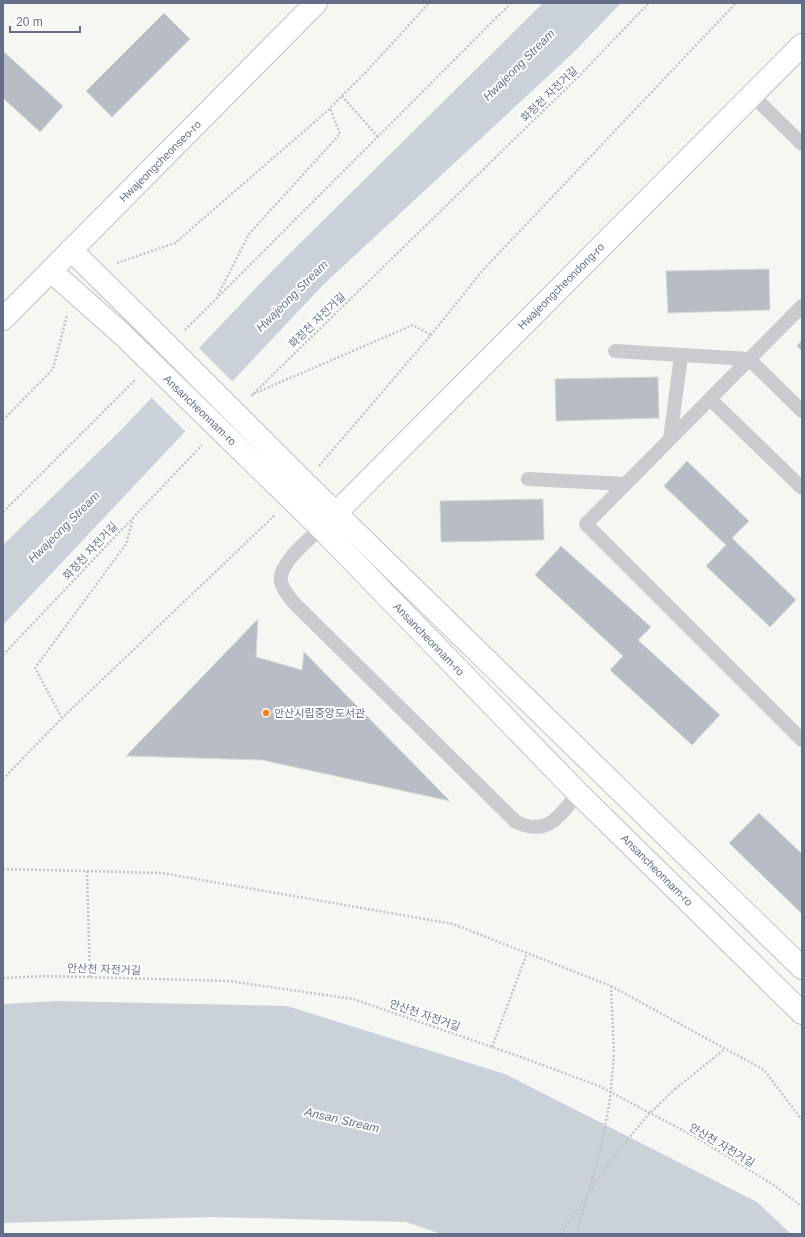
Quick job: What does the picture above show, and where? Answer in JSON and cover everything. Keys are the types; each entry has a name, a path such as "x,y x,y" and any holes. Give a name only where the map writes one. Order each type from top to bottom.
{"street":[{"name":"Hwajeongcheonseo-ro","path":"3,319 316,3"},
{"name":"Hwajeongcheondong-ro","path":"328,520 802,46"},
{"name":"Ansancheonnam-ro","path":"71,250 264,441 298,491"},
{"name":"Ansancheonnam-ro","path":"51,271 123,335 248,457 298,491 802,968"},
{"name":"Ansancheonnam-ro","path":"328,520 578,792 802,1013"}],"lane":[{"path":"752,95 802,144"},
{"path":"802,306 586,524 802,740"},
{"path":"615,351 749,359 802,410"},
{"path":"670,439 682,356"},
{"path":"710,399 802,488"},
{"path":"528,479 625,484"},
{"path":"328,520 290,559 283,569 281,581 285,592 294,604 516,822 527,827 538,827 550,824 558,817 578,792"}],"path":[{"path":"93,271 175,243 330,108 366,72 429,3"},
{"path":"184,330 511,3"},
{"name":"화정천 자전거길","path":"246,401 578,77 649,3"},
{"path":"3,779 62,718 298,491 431,335 483,270 736,3"},
{"path":"342,96 378,137"},
{"path":"217,297 250,234 340,134 330,108"},
{"path":"3,420 53,369 73,290"},
{"path":"251,395 413,325 431,335"},
{"path":"3,512 140,375"},
{"name":"화정천 자전거길","path":"3,655 207,440"},
{"path":"62,718 35,668 126,544 133,518"},
{"path":"3,869 162,873 453,924 611,986 764,1070 802,1120"},
{"path":"87,871 90,977"},
{"path":"492,1047 527,953"},
{"name":"안산천 자전거길","path":"3,978 46,976 229,981 353,999 599,1086 697,1138 774,1185 802,1207"},
{"path":"576,1234 601,1149 610,1099 614,1054 611,986"},
{"path":"561,1234 613,1157 648,1115 675,1089 725,1049"}],"water":[{"name":"Hwajeong Stream","path":"543,3 621,3 573,53 324,284 3,625 3,545 119,432 275,268"},
{"name":"Ansan Stream","path":"56,1001 287,1006 505,1074 757,1202 791,1234 441,1234 406,1222 212,1217 3,1223 3,1004"}],"pier":[{"path":"198,347 234,383 187,433 150,396"}],"building":[{"path":"164,13 190,39 112,117 86,91"},
{"path":"3,51 63,106 40,132 3,98"},
{"path":"769,269 770,310 668,313 666,271"},
{"path":"802,340 802,351 797,346"},
{"path":"658,377 659,418 556,421 555,379"},
{"path":"687,461 749,521 732,538 796,600 770,627 706,566 726,545 664,486"},
{"path":"543,499 544,540 441,542 440,501"},
{"path":"561,546 651,627 638,640 720,715 692,745 610,670 623,656 535,575"},
{"name":"안산시립중앙도서관","path":"258,619 256,657 302,670 304,652 450,801 262,760 126,756"},
{"path":"759,813 802,854 802,914 729,843"}],"place":[{"name":"안산시립중앙도서관","path":"266,713"}]}
